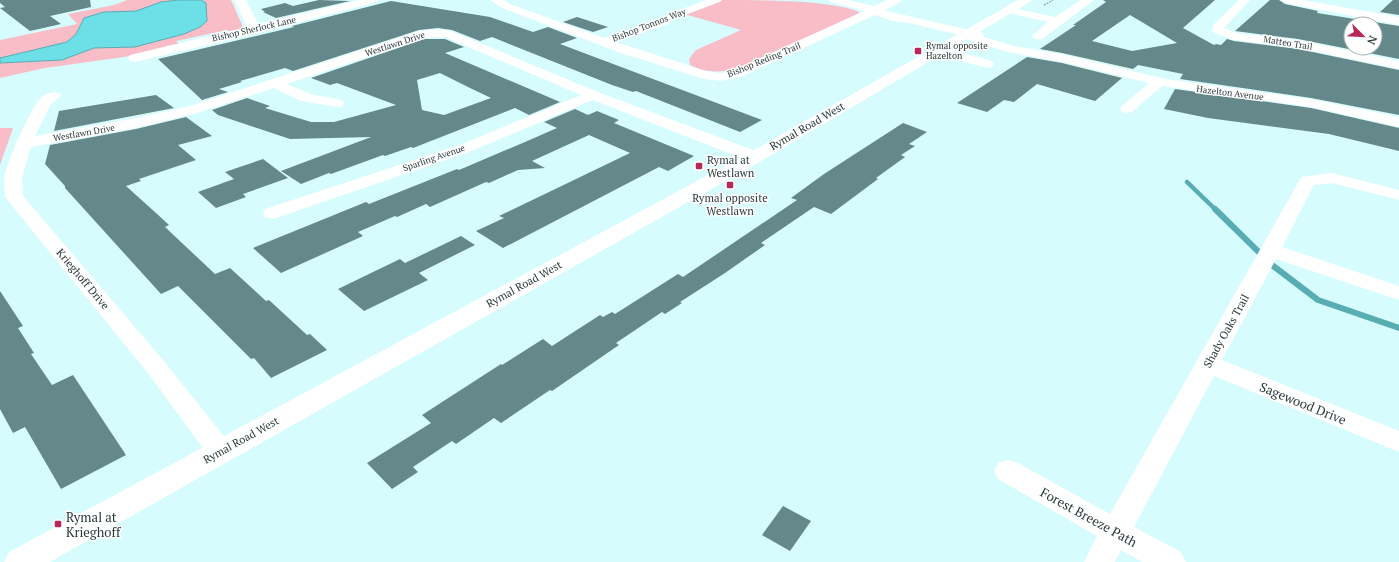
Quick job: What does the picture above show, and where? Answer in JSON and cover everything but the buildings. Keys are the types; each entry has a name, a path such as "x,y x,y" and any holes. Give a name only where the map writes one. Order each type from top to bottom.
{"main road":[{"name":"Rymal Road West","path":"20,562 755,156 936,50 1026,0"}],"street":[{"path":"240,0 255,30"},
{"name":"Bishop Sherlock Lane","path":"135,58 255,30 373,0"},
{"name":"Bishop Reding Trail","path":"496,0 506,6 604,42 704,76 721,77 738,72 896,0"},
{"name":"Bishop Tonnos Way","path":"604,42 664,22 670,17 716,0"},
{"name":"Hazelton Avenue","path":"834,0 875,10 880,14 904,20 909,19 965,34 988,42 1044,56 1062,58 1159,82 1200,89 1324,105 1399,122"},
{"path":"1038,36 1088,0"},
{"name":"Matteo Trail","path":"1245,0 1218,27 1218,30 1234,36 1292,43 1399,65"},
{"path":"1285,0 1399,21"},
{"path":"1348,11 1358,0"},
{"path":"1008,10 1057,21"},
{"name":"Westlawn Drive","path":"24,143 136,123 194,110 423,34 438,33 447,34 593,95 755,156"},
{"path":"936,50 987,64"},
{"path":"1127,109 1159,82"},
{"path":"276,84 306,98 337,103"},
{"name":"Sparling Avenue","path":"272,213 463,149 593,95"},
{"name":"Krieghoff Drive","path":"54,96 45,102 24,143 13,178 14,197 155,366 221,452"},
{"name":"Shady Oaks Trail","path":"1099,562 1308,181 1332,178 1399,195"},
{"path":"1270,250 1399,293"},
{"name":"Sagewood Drive","path":"1208,364 1399,442"},
{"name":"Forest Breeze Path","path":"1008,472 1170,562"}],"shaded area":[{"path":"127,0 231,0 243,27 242,29 231,33 227,30 176,41 180,45 124,57 45,68 0,78 0,40 77,24 68,14 114,5"},
{"path":"722,0 813,3 847,8 859,12 857,15 734,70 711,71 695,68 690,65 689,59 696,50 741,30 684,14"},
{"path":"0,128 13,128 0,165"}],"water":[{"path":"201,0 206,3 207,21 200,27 184,34 135,47 94,48 62,60 0,63 0,58 67,42 76,34 84,18 104,12 136,11 161,2"}],"waterway":[{"path":"1187,182 1216,210"},
{"path":"1215,209 1272,265 1318,300 1399,328"}],"place":[{"name":"Rymal opposite Hazelton","path":"918,51"},
{"name":"Rymal at Westlawn","path":"699,166"},
{"name":"Rymal opposite Westlawn","path":"730,185"},
{"name":"Rymal at Krieghoff","path":"58,524"}]}
